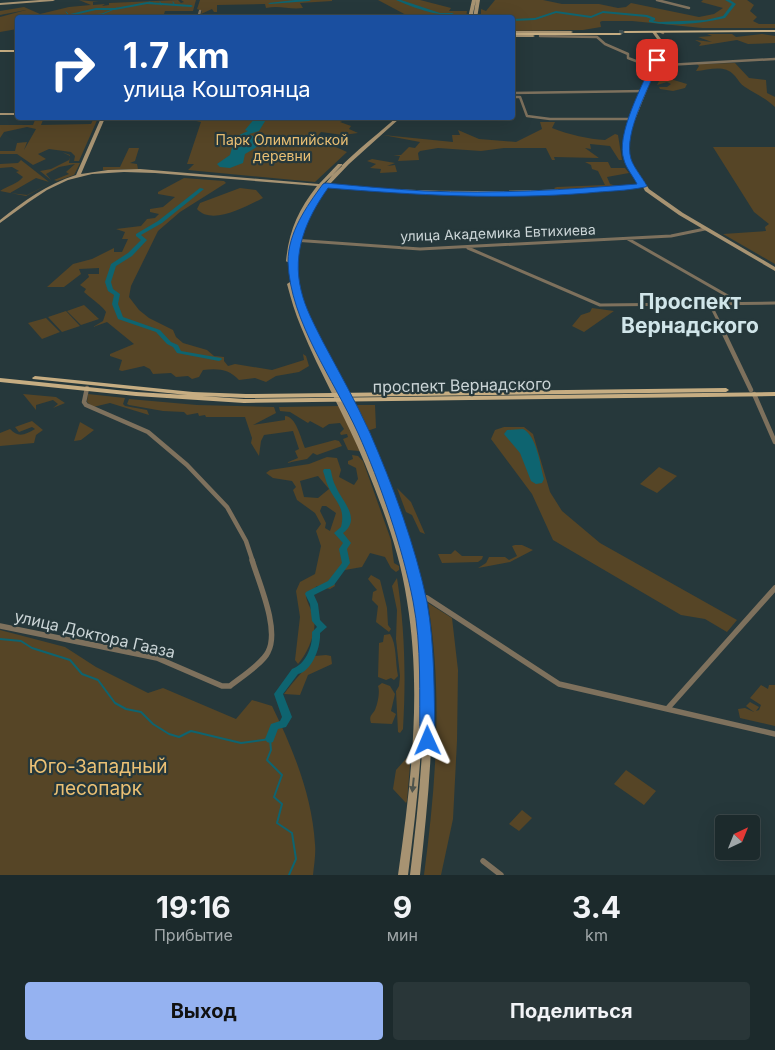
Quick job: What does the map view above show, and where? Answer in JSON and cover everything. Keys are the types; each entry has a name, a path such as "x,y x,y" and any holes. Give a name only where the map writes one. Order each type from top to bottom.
{"main road":[{"path":"0,4 53,0"},
{"path":"471,15 474,0"},
{"path":"476,15 478,0"},
{"path":"626,33 775,32"},
{"path":"515,34 540,36 570,33"},
{"path":"515,34 620,33"},
{"path":"655,33 661,50 626,139 626,152 630,165 642,186 660,201 775,269"},
{"path":"0,51 15,50"},
{"path":"0,114 15,114"},
{"path":"78,176 102,120"},
{"path":"391,120 326,186 304,218 293,240 293,272 296,290 310,326 369,445 397,521 425,645 428,741 415,875"},
{"path":"395,120 319,185 314,192 304,207 293,240 288,271 294,301 361,446 391,525 415,597 418,742 403,875"},
{"path":"0,222 39,192 78,176 116,172 163,172 415,193 555,193 642,186"},
{"path":"304,184 313,188 314,192"},
{"name":"проспект Вернадского","path":"0,375 193,394 338,398 752,392 775,390"},
{"name":"проспект Вернадского","path":"0,380 235,401 338,398"},
{"name":"проспект Вернадского","path":"752,392 775,394"}],"street":[{"path":"657,0 689,8"},
{"path":"199,15 200,11"},
{"path":"540,36 598,37 605,44 628,54 629,59 655,66 775,59"},
{"path":"515,93 644,91"},
{"path":"515,97 520,97 527,116 550,120 633,119"},
{"name":"улица Академика Евтихиева","path":"293,240 420,249 677,236 705,229"},
{"path":"628,239 742,304"},
{"path":"467,247 600,305 775,303"},
{"path":"710,304 772,431 775,442"},
{"name":"улица Доктора Гааза","path":"0,626 158,658 222,686 233,684 268,653 271,643 270,616 252,556 227,507 188,465 163,443 133,425 86,405 84,402 87,388"},
{"path":"668,708 775,588"},
{"path":"415,597 427,598 559,684 775,734"},
{"path":"483,861 501,875"}],"green space":[{"path":"79,0 99,2 93,2 93,5 105,4 102,6 109,5 109,3 178,0 181,3 184,2 181,0 196,0 193,11 165,11 164,14 15,15 15,29 0,32 0,17 26,10 0,15 0,11 24,7 40,14 69,7 91,5"},
{"path":"200,0 332,1 300,3 303,8 266,8 265,4 217,5 217,12 214,12 212,9 201,14 202,11 197,9"},
{"path":"378,0 420,0 451,8 449,11 467,11 466,15 406,15"},
{"path":"495,0 543,0 562,4 599,4 618,8 626,7 631,3 699,17 714,14 723,8 701,2 703,0 747,0 754,5 750,11 757,17 753,21 759,24 775,24 775,28 702,28 632,21 602,21 600,22 601,27 583,30 515,31 515,15 481,15 481,9 486,11"},
{"path":"707,34 732,34 736,37 762,34 775,36 775,43 748,44 737,40 699,46 701,43 695,40 712,42 698,37 712,36"},
{"path":"735,63 749,78 766,80 767,93 775,97 775,107 743,86 734,75 726,70 716,68 696,71 699,66 697,64"},
{"path":"666,74 667,78 687,84 685,88 673,91 660,89 659,87 667,87 671,84 667,82 657,85 662,75"},
{"path":"35,120 43,120 41,125 91,124 93,120 97,120 79,161 74,161 75,156 71,152 49,149 38,154 46,159 33,165 17,154 0,154 0,151 15,151 17,143 27,142 24,150 36,129 27,127 4,132 0,138 0,125 33,125"},
{"name":"Парк Олимпийской деревни","path":"191,120 344,120 340,122 351,126 349,129 358,133 343,135 321,132 313,141 327,143 347,152 315,182 188,170 194,164 187,164 201,122"},
{"path":"540,122 555,122 552,128 586,138 605,140 615,134 618,135 622,160 619,160 610,146 590,144 591,149 585,148 599,158 554,157 555,160 552,160 546,148 504,148 481,151 438,148 420,151 418,153 419,160 398,161 400,156 393,155 401,155 409,147 415,148 420,142 383,135 453,142 452,135 460,135 458,130 479,139 516,142 542,129"},
{"path":"713,147 775,147 775,264 723,234 766,231 765,227 769,224 754,212"},
{"path":"129,148 139,148 135,161 130,163 137,164 138,169 103,170 103,167 120,167"},
{"path":"70,157 69,163 80,163 74,175 57,181 54,180 69,174 66,172 75,164 59,167 46,174 51,180 40,171 51,169 69,160"},
{"path":"372,159 395,163 387,166 395,165 397,172 380,173 381,169 370,168 376,164 367,161"},
{"path":"21,160 49,182 36,178 10,193 0,191 23,177 16,172 19,171 12,167 0,168 0,164 18,163"},
{"path":"585,162 608,162 611,168 625,168 629,173 607,177 610,184 616,186 556,190 554,188 605,185 598,171 592,169 591,165"},
{"path":"184,178 224,181 226,183 180,212 158,231 131,286 129,297 139,310 149,318 173,330 176,337 183,343 207,350 214,356 224,357 224,361 228,366 235,364 272,370 304,360 303,354 306,356 309,366 299,372 276,376 266,382 255,378 239,380 227,371 218,369 203,370 199,377 192,379 188,376 176,377 171,373 153,374 150,369 144,366 122,371 119,370 122,360 110,356 110,354 134,344 107,322 93,327 103,321 106,312 84,292 86,289 80,285 89,277 88,274 99,274 99,268 79,269 81,274 64,287 47,287 73,264 92,259 114,248 114,252 122,252 128,239 122,239 125,232 116,229 141,226 147,219 155,218 159,214 150,212 150,209 163,207 175,197 158,194 158,192"},
{"path":"240,188 256,190 263,198 230,213 220,215 211,216 203,214 197,209 200,203"},
{"path":"84,305 99,319 81,325 67,311"},
{"path":"592,308 614,311 584,332 572,326 581,315 590,312"},
{"path":"66,311 80,326 62,332 48,317"},
{"path":"46,318 60,332 42,339 28,323"},
{"path":"23,394 56,397 65,403 53,408 58,404 53,400 36,405 36,410"},
{"path":"88,394 125,398 123,404 125,406 147,410 149,415 110,403 93,407 87,402"},
{"path":"129,399 197,405 274,407 276,413 253,425 285,420 285,416 289,417 295,424 305,448 335,440 339,441 342,446 317,455 313,453 307,459 286,463 298,458 295,451 299,449 293,431 264,435 261,441 259,456 251,443 252,438 245,417 206,417 205,415 199,416 198,413 187,415 184,412 163,411 129,405 127,404"},
{"path":"356,405 375,405 376,428 367,431"},
{"path":"339,406 361,450 359,451 348,450 343,439 348,437 347,434 341,435 340,433 344,429 340,423 329,424 323,428 310,421 308,423 290,412 280,411 279,407"},
{"path":"32,421 43,430 36,435 34,443 0,446 0,433 10,429 19,435 25,434 35,429 32,427 19,432 15,427"},
{"path":"80,422 94,430 81,440 74,441"},
{"path":"504,427 524,427 533,434 550,492 562,511 600,543 737,620 727,632 705,619 681,615 553,540 532,494 491,439 495,430"},
{"path":"352,455 358,456 363,461 391,540 394,563 399,566 399,570 396,572 391,568 385,557 370,553 362,567 339,571 333,578 335,586 330,589 317,586 306,596 315,624 308,649 298,664 295,660 300,617 296,591 300,582 315,574 321,546 316,531 321,524 315,513 297,500 293,490 296,487 292,481 273,478 266,473 270,470 309,464 327,457 337,458 341,470 339,477 354,485 358,479 356,468 348,464 348,461 353,459","holes":["318,476 329,489 318,498 304,497 300,481","322,506 326,506 336,513 330,531 325,528 326,523 320,511"]},
{"path":"659,467 677,476 657,493 640,484"},
{"path":"397,488 411,502 425,534 420,532 412,515 406,512"},
{"path":"522,545 533,550 510,562 478,568 486,563 489,557 505,557 509,560 517,556 512,546"},
{"path":"455,550 462,556 483,556 478,562 442,563 438,554 451,554"},
{"path":"371,575 380,580 387,608 388,625 391,629 389,632 376,622 378,606 372,600 373,592 377,590 368,579"},
{"path":"397,578 402,616 405,672 403,729 400,733 398,732 396,691 399,686 400,676 396,639 397,610 392,586"},
{"path":"428,603 452,618 458,670 453,819 441,875 424,875 432,807 436,739 433,637"},
{"name":"Юго-Западный лесопарк","path":"0,630 65,647 96,667 148,693 163,688 236,719 252,700 272,706 294,756 306,790 315,848 313,875 0,875"},
{"path":"390,634 395,648 398,676 394,680 391,678 386,680 378,677 379,643 383,642 384,635"},
{"path":"315,656 331,656 332,664 308,675 300,695 284,694"},
{"path":"382,683 390,686 395,694 391,711 396,714 392,724 371,723 370,720 379,694 378,686"},
{"path":"761,685 768,689 769,685 775,685 775,726 740,718 738,709 745,708 754,712 746,706 750,702 759,707 756,711 759,710 761,705 750,698"},
{"path":"411,753 406,803 393,789 396,770"},
{"path":"626,770 656,791 644,805 614,784"},
{"path":"522,810 532,818 519,831 509,824"}],"water":[{"path":"253,120 266,120 259,131 249,134 260,140 260,145 245,154 243,163 230,168 220,167 217,164 230,155 235,137 248,131 245,130"},
{"path":"523,429 535,444 544,479 542,483 536,484 531,481 520,453 504,434 507,430"}],"waterway":[{"path":"270,3 309,0"},
{"path":"398,0 440,14 452,14"},
{"path":"515,20 535,19 556,12 591,17 603,12 647,16 654,19 650,21 659,23 706,21 724,17 734,4 727,0"},
{"path":"149,2 153,3"},
{"path":"68,15 96,9 115,9 147,3 191,6"},
{"path":"89,15 102,14 117,8"},
{"path":"202,189 160,222 138,235 144,240 130,254 113,265 108,282 110,290 117,294 115,304 120,318 158,331 169,343 176,346 179,352 219,359"},
{"path":"270,739 274,727 283,724 287,717 278,694 295,671 301,670 315,647 316,632 323,627 316,621 314,604 309,594 331,583 346,563 343,549 347,543 338,533 345,528 346,510 332,487 327,471"},
{"path":"0,639 21,641 32,648 70,660 82,674 98,680 115,703 126,709 141,712 153,724 169,734 179,737 191,731 241,743 270,739 271,750 267,760 282,775 274,797 282,804 277,823 292,833 296,859 289,875"}],"tunnel":[{"path":"619,32 625,32"}],"district":[{"name":"Проспект Вернадского","path":"690,314"}],"route":[{"path":"428,741 425,645 420,603 413,571 369,445 306,318 296,290 293,260 295,241 299,229 309,208 326,186 401,192 506,194 642,186 628,160 625,144 629,128 657,60"}]}
